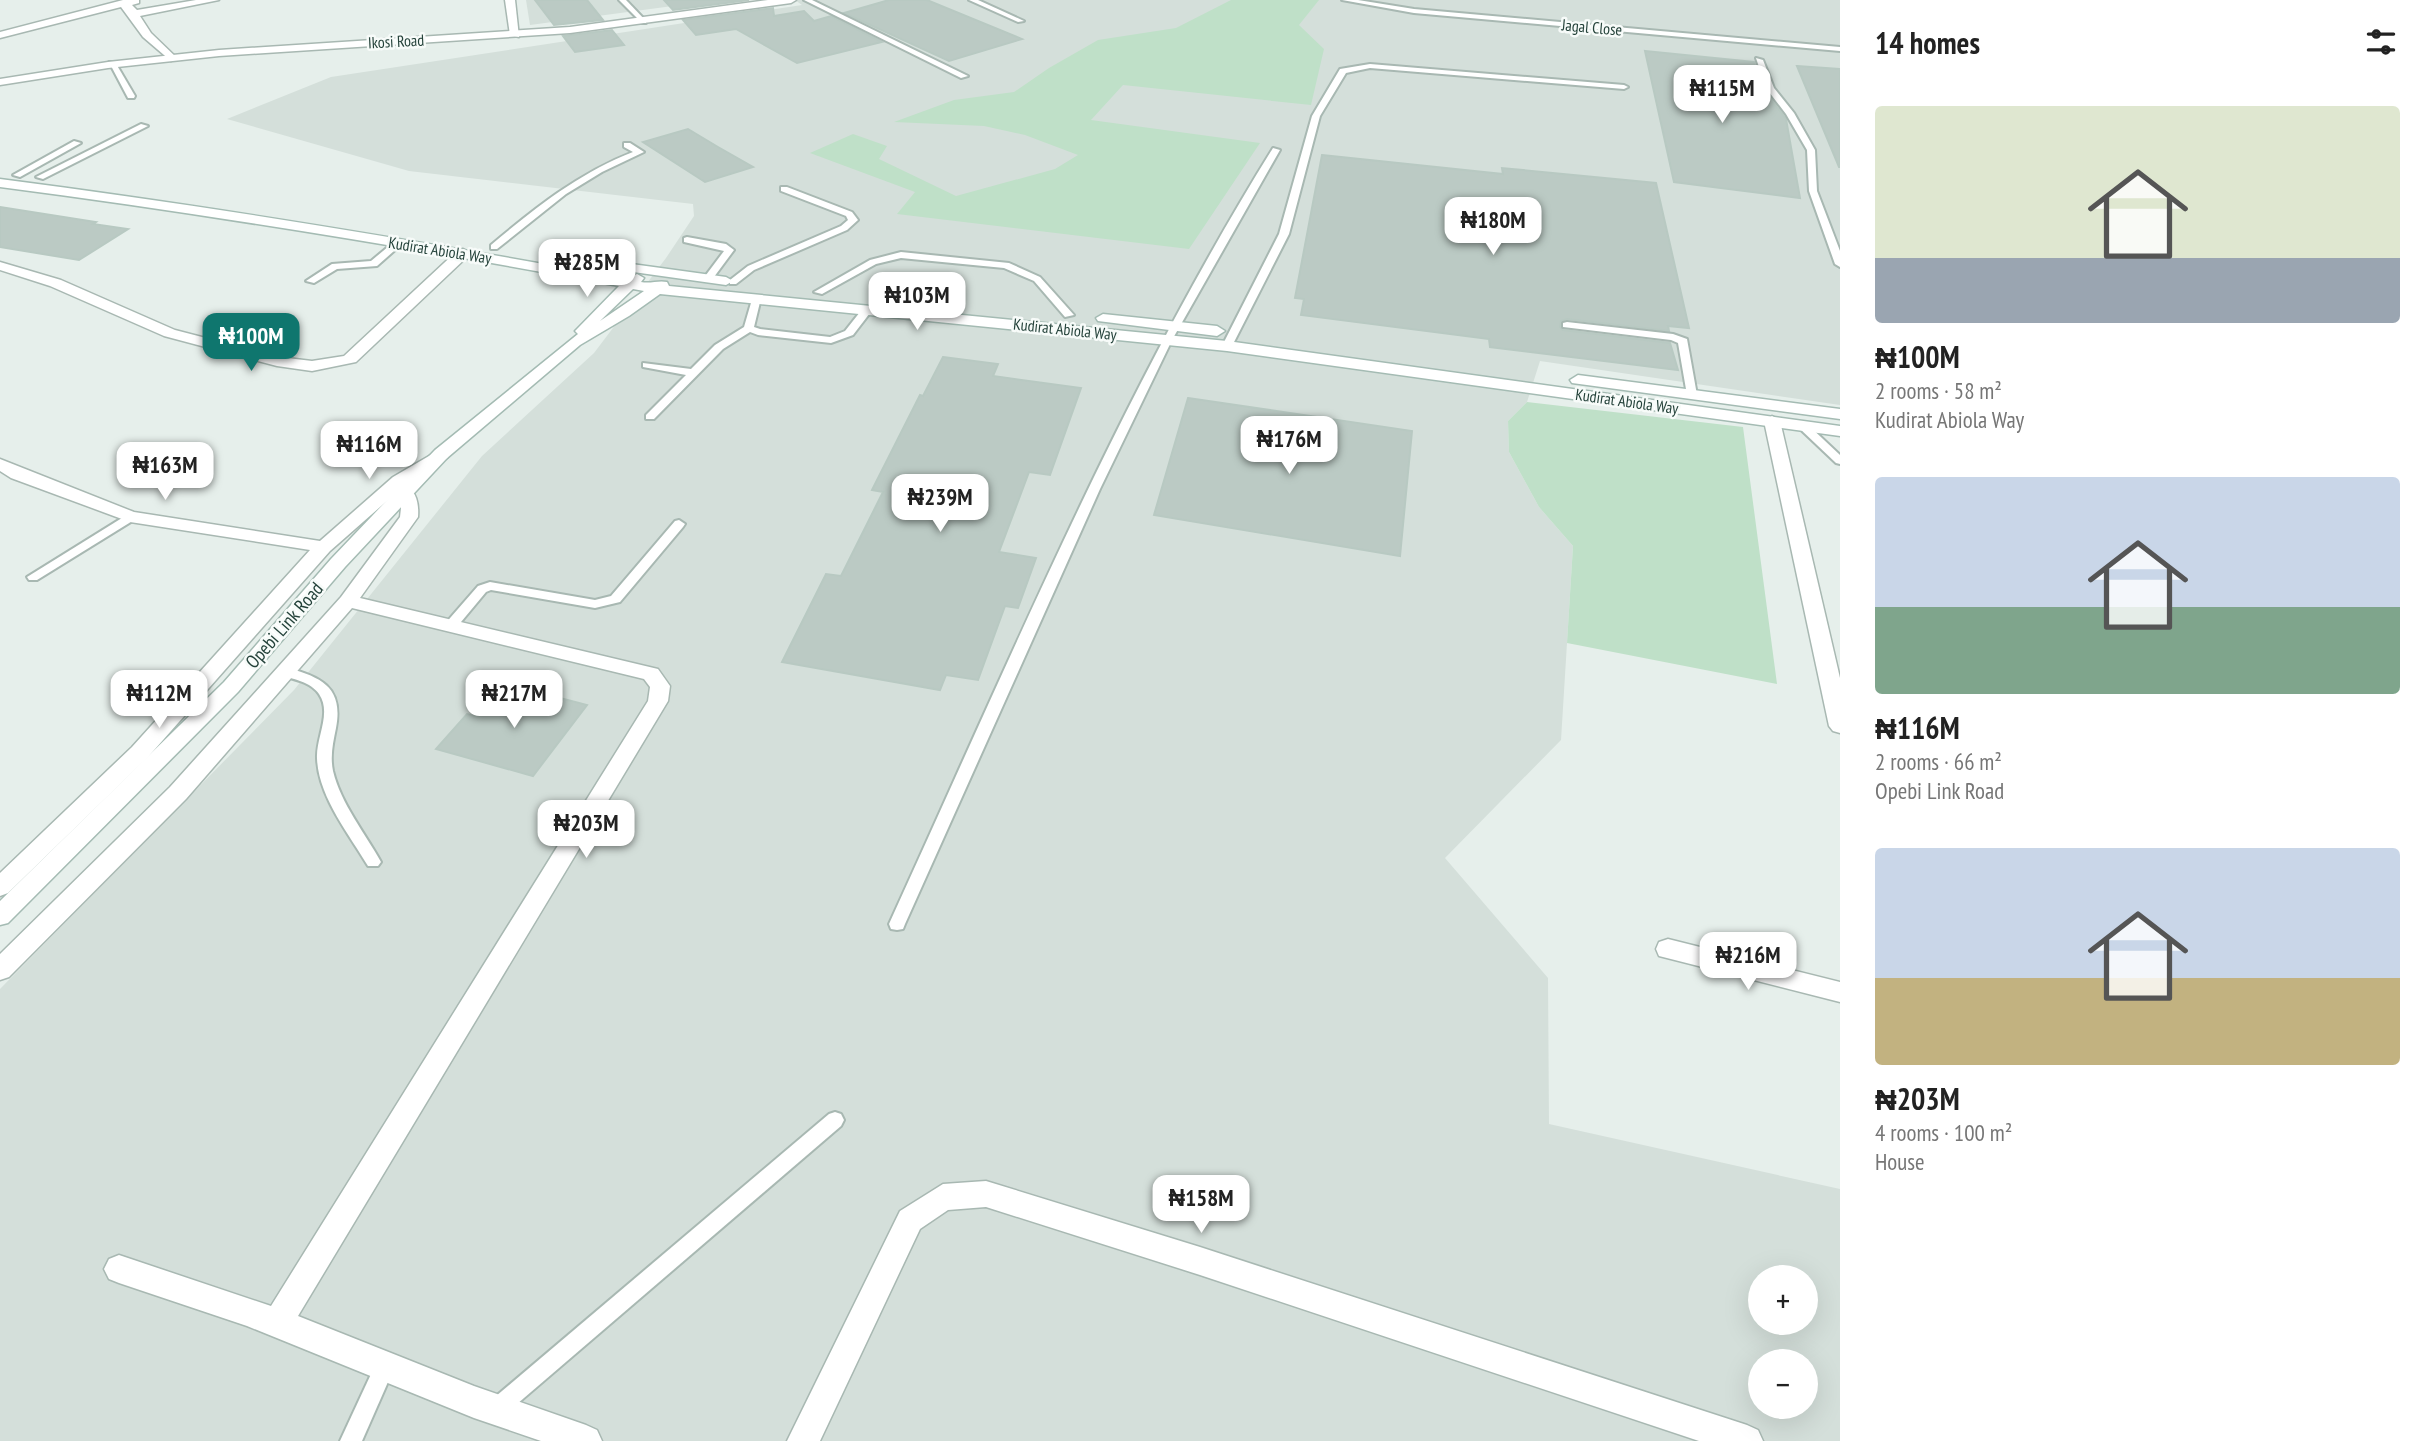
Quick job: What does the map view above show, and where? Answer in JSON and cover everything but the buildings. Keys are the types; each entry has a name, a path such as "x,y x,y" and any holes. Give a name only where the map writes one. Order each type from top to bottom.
{"street":[{"path":"0,35 137,0"},
{"path":"134,14 214,0"},
{"path":"510,0 515,35"},
{"name":"Ikosi Road","path":"0,82 112,64 171,58 274,49 515,35 644,22 791,0"},
{"path":"123,3 134,14 147,35 171,58"},
{"name":"Kudirat Abiola Way","path":"0,173 183,194 673,275 819,292 1177,326 1230,340 1840,430"},
{"name":"Kudirat Abiola Way","path":"0,183 112,196 463,253 657,289 1167,340 1230,340 1840,414"},
{"path":"0,267 29,272 145,324 178,335 306,368 328,367 350,359 463,253"},
{"name":"Opebi Link Road","path":"575,342 591,320 646,271"},
{"name":"Opebi Link Road","path":"0,916 231,687 332,555 441,454 575,342 624,313 673,275"},
{"path":"1772,421 1840,726"},
{"path":"0,887 158,733 332,555 398,480 441,454"},
{"path":"0,464 17,474 130,517 332,555"},
{"path":"0,970 178,793 348,601 392,544 409,517 410,508 404,491"},
{"path":"277,1323 658,701 660,686 651,674 348,601"},
{"path":"1668,948 1840,992"},
{"path":"803,1441 910,1220 943,1197 986,1194 1200,1261 1747,1441"},
{"path":"119,1269 277,1323 496,1409 586,1441"}],"lane":[{"path":"622,0 644,22"},
{"path":"807,0 964,76"},
{"path":"972,0 1020,22"},
{"name":"Jagal Close","path":"1345,0 1414,11 1840,49"},
{"path":"1759,60 1770,88 1790,113 1811,150 1813,191 1840,264"},
{"path":"112,64 131,96"},
{"path":"1230,340 1284,234 1316,116 1343,71 1370,66 1624,86"},
{"path":"40,177 144,126"},
{"path":"17,175 77,143"},
{"path":"494,247 565,189 640,152 628,145"},
{"path":"897,924 1094,489 1167,340 1276,150"},
{"path":"733,282 751,268 844,228 853,220 849,214 784,189"},
{"path":"687,240 723,246 729,250 708,279"},
{"path":"311,282 335,266 373,264 398,243"},
{"path":"819,292 873,262 901,255 1014,268 1037,279 1069,315"},
{"path":"650,417 719,346 748,328 756,298"},
{"path":"748,328 758,332 831,340 849,333 868,309"},
{"path":"1567,325 1673,337 1683,341 1692,395"},
{"path":"647,365 693,373"},
{"path":"1802,425 1840,461"},
{"path":"33,577 130,517"},
{"path":"451,625 482,589 490,586 595,604 607,603 615,599 679,524"},
{"path":"285,672 321,685 326,692 331,719 324,759 332,788 373,862"},
{"path":"496,1409 835,1120"},
{"path":"351,1441 385,1366"}],"shaded area":[{"path":"526,0 718,0 530,25"},
{"path":"795,0 1840,0 1840,405 1540,361 1527,402 1508,421 1509,452 1539,507 1573,546 1561,740 1445,858 1548,978 1549,1124 1840,1189 1840,1441 0,1441 0,989 294,690 482,456 594,353 666,258 694,216 693,204 409,171 227,119 331,77 802,5"}],"green space":[{"path":"1231,0 1319,0 1299,25 1324,49 1311,105 1123,85 1091,120 1260,143 1189,249 897,214 915,192 810,153 853,134 887,146 879,159 956,196 1055,169 1078,155 1025,135 984,126 894,122 954,100 1014,92 1098,40 1176,28"},
{"path":"1527,402 1743,427 1777,684 1567,643 1573,546 1539,507 1509,452 1508,421"}]}
